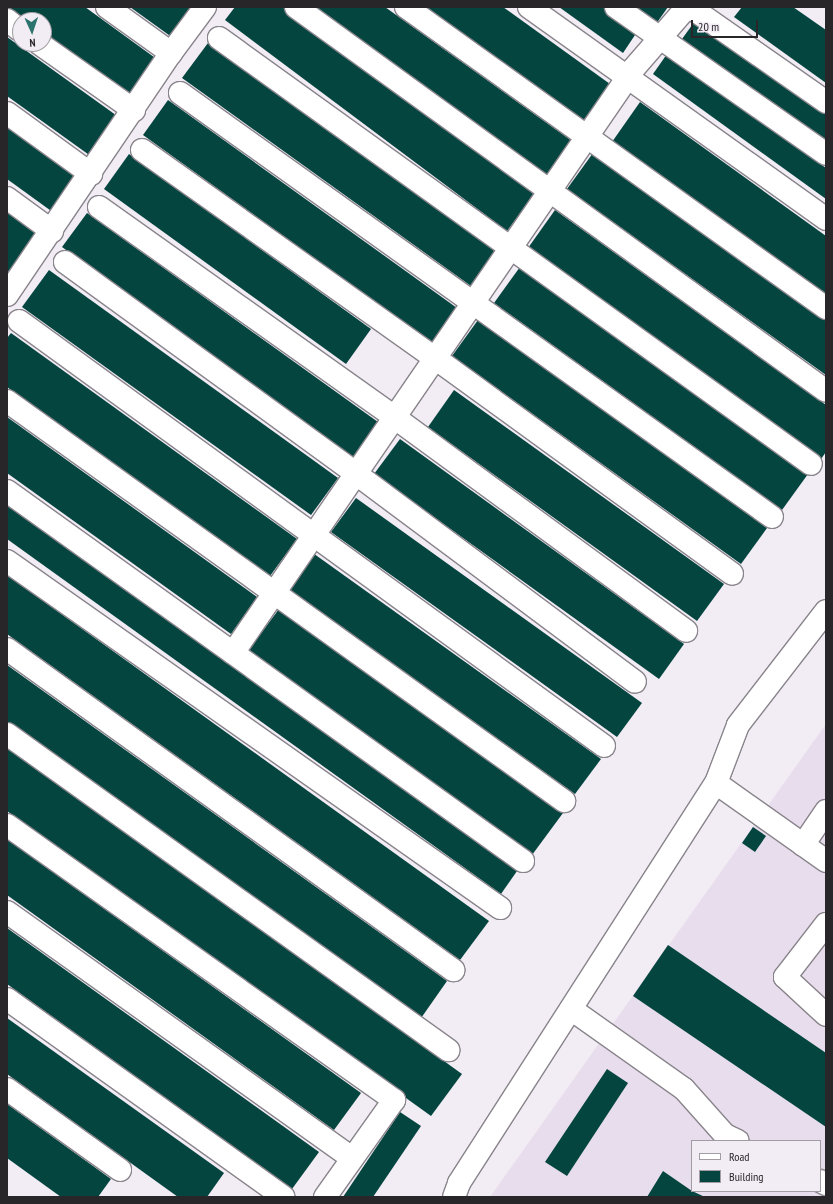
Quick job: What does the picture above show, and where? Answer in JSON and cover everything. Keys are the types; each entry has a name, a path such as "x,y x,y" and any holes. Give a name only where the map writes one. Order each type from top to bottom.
{"street":[{"path":"107,7 171,53"},
{"path":"9,290 91,174 171,53 205,7"},
{"path":"296,7 548,192 826,391"},
{"path":"406,7 826,308"},
{"path":"529,7 826,218"},
{"path":"616,7 826,154"},
{"path":"233,653 627,77 687,7"},
{"path":"690,7 826,102"},
{"path":"219,38 811,464"},
{"path":"51,52 134,110"},
{"path":"180,93 772,517"},
{"path":"7,113 91,174"},
{"path":"142,150 435,358 732,574"},
{"path":"7,198 52,231"},
{"path":"100,207 394,417 686,631"},
{"path":"64,262 355,473 635,682"},
{"path":"19,321 604,746"},
{"path":"7,401 275,591 564,801"},
{"path":"7,492 523,861"},
{"path":"7,561 500,908"},
{"path":"454,1197 459,1183 716,783 738,726 826,611"},
{"path":"7,650 453,970"},
{"path":"7,734 448,1050"},
{"path":"716,783 826,861"},
{"path":"802,845 826,811"},
{"path":"7,825 394,1100 324,1197"},
{"path":"7,912 352,1158"},
{"path":"826,924 785,977 826,1015"},
{"path":"7,999 284,1197"},
{"path":"571,1009 684,1089 725,1135 736,1140"},
{"path":"7,1089 120,1170"}],"shaded area":[{"path":"826,724 826,1197 490,1197"}],"building":[{"path":"7,7 85,7 158,60 131,98 52,41 52,12 13,12"},
{"path":"130,7 195,7 173,38"},
{"path":"235,7 282,7 534,194 507,231 225,20"},
{"path":"312,7 385,7 572,141 547,176"},
{"path":"425,7 503,7 610,84 583,121"},
{"path":"559,7 602,7 637,32 623,53"},
{"path":"631,7 668,7 656,24"},
{"path":"742,7 793,7 826,30 826,83 734,17"},
{"path":"695,21 826,115 826,142 682,39"},
{"path":"7,37 12,41 12,52 28,52 120,118 92,157 7,96"},
{"path":"208,43 496,250 471,286 182,78"},
{"path":"667,54 826,168 826,199 653,74"},
{"path":"168,100 457,308 432,343 143,135"},
{"path":"640,102 826,236 826,296 612,142"},
{"path":"7,127 79,178 54,213 7,179"},
{"path":"593,153 826,320 826,375 567,189"},
{"path":"129,154 371,329 346,364 104,189"},
{"path":"555,210 826,405 826,452 821,459 528,248"},
{"path":"7,212 37,234 9,272 7,270"},
{"path":"87,213 378,422 353,457 62,247"},
{"path":"520,267 808,474 782,510 494,303"},
{"path":"49,270 338,478 311,515 22,307"},
{"path":"478,320 767,528 741,564 452,356"},
{"path":"11,333 297,539 270,576 7,387 7,338"},
{"path":"454,390 724,584 697,621 428,427"},
{"path":"7,417 257,597 231,634 7,473"},
{"path":"400,439 684,644 659,679 374,474"},
{"path":"356,498 642,703 617,737 331,532"},
{"path":"7,505 517,871 501,894 7,539"},
{"path":"310,551 601,759 575,794 285,586"},
{"path":"7,575 489,921 460,960 7,634"},
{"path":"279,609 563,813 532,855 248,651"},
{"path":"7,665 447,981 419,1021 7,725"},
{"path":"7,746 462,1074 431,1116 7,811"},
{"path":"753,827 766,836 755,852 742,843"},
{"path":"7,839 361,1093 334,1130 7,895"},
{"path":"7,928 319,1152 292,1189 7,984"},
{"path":"668,945 826,1053 826,1127 633,996"},
{"path":"7,1018 224,1173 207,1197 178,1197 7,1074"},
{"path":"607,1069 628,1083 567,1176 545,1162"},
{"path":"7,1104 111,1179 98,1197 61,1197 7,1158"},
{"path":"400,1112 421,1126 373,1197 343,1197"},
{"path":"663,1171 691,1190 691,1192 705,1197 647,1197"}]}
